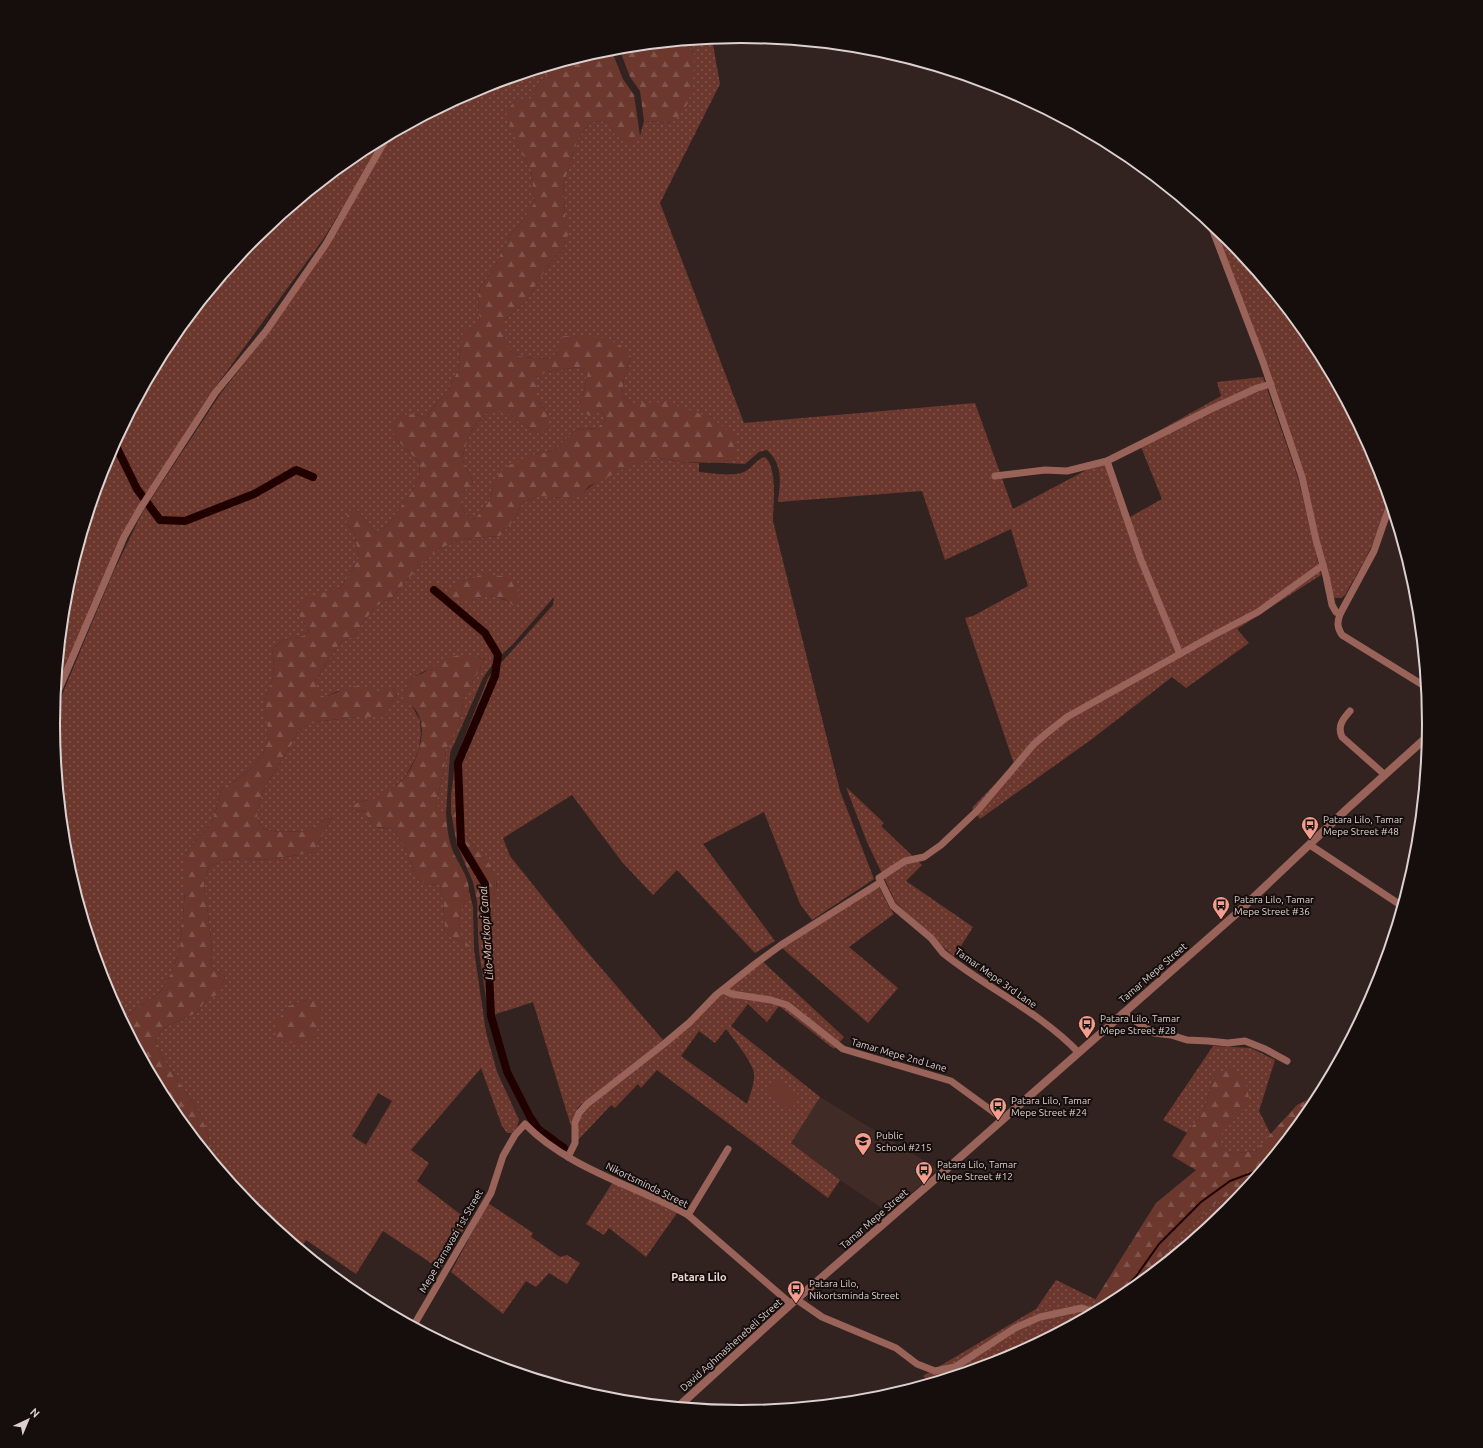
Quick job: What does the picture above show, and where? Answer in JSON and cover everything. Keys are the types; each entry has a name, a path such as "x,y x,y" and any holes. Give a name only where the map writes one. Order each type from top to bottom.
{"street":[{"path":"62,682 124,537 140,509 215,393 266,331 322,250 382,146"},
{"path":"1214,234 1271,384 1302,477 1332,605 1336,612 1340,614"},
{"path":"994,476 1029,471 1067,471 1107,462 1211,409 1257,388 1271,384"},
{"path":"1107,462 1141,560 1180,654"},
{"path":"1388,511 1374,551 1337,621 1338,628 1342,635 1421,684"},
{"path":"568,1156 575,1143 575,1123 579,1113 587,1104 665,1043 690,1022 716,995 755,964 781,945 880,880 905,861 924,857 941,844 978,810 1034,744 1067,717 1258,612 1323,565"},
{"path":"1350,711 1341,723 1340,732 1342,737 1385,775"},
{"name":"Tamar Mepe Street","path":"793,1302 1231,919 1422,742"},
{"path":"1310,845 1398,903"},
{"name":"Tamar Mepe 3rd Lane","path":"880,880 893,906 931,938 943,953 1041,1020 1069,1042 1078,1052"},
{"name":"Tamar Mepe 2nd Lane","path":"723,990 732,994 771,1000 787,1005 843,1049 951,1080 1003,1119"},
{"path":"1123,1013 1154,1033 1188,1040 1228,1043 1245,1041 1265,1049 1287,1061"},
{"name":"Nikortsminda Street","path":"525,1124 539,1138 568,1156 599,1173 668,1204 688,1215 793,1302 822,1317 896,1348 917,1364 935,1371 955,1367 1015,1328 1040,1317 1082,1308 1088,1310"},
{"name":"Mepe Parnavazi 1st Street","path":"416,1322 491,1193 504,1156 515,1135 525,1124"},
{"path":"688,1215 728,1149"},
{"name":"David Aghmashenebeli Street","path":"683,1402 793,1302"}],"shaded area":[{"name":"Public School #215","path":"820,1097 938,1169 889,1213 840,1180 791,1143"}],"green space":[{"path":"713,44 720,84 660,203 744,423 975,403 1013,509 1109,458 1130,517 1162,499 1139,442 1221,396 1217,382 1263,377 1298,478 1321,575 1237,629 1249,643 1186,688 1172,677 1092,739 980,819 972,808 1014,764 965,618 973,616 1028,586 1011,529 945,560 922,491 778,502 780,474 776,462 767,450 759,452 745,464 725,463 735,454 713,418 690,411 632,403 622,396 624,378 631,357 557,352 550,359 529,358 516,354 507,346 505,339 505,320 527,300 551,261 564,248 568,231 563,186 578,138 591,122 607,121 616,136 640,136 644,121 672,123 694,53 684,45"},
{"path":"684,45 694,53 693,81 690,95 683,110 672,123 644,121 640,91 630,77 621,54"},
{"path":"614,55 623,79 634,95 640,136 629,145 616,136 607,121 591,122 578,138 563,186 565,214 569,231 564,248 551,261 527,300 505,320 507,343 514,353 520,356 549,359 557,352 563,336 606,338 620,345 631,357 624,378 622,396 632,403 666,402 713,418 735,437 735,454 725,463 678,462 652,457 589,486 582,495 569,501 562,498 538,496 522,503 514,520 500,536 461,539 439,549 420,565 392,598 376,606 355,635 341,642 323,668 317,680 317,693 325,697 353,686 370,687 376,694 382,689 394,688 397,693 385,717 356,717 315,722 298,730 292,744 265,787 258,807 257,820 264,829 278,832 308,831 319,823 332,817 313,853 263,860 244,858 224,860 209,867 204,883 212,947 210,966 225,976 220,994 207,998 198,1012 164,1028 155,1041 163,1058 201,1115 209,1138 207,1146 175,1102 152,1064 127,1017 131,1012 160,992 171,974 180,948 185,892 185,854 195,841 211,825 221,789 238,779 253,767 264,752 268,733 265,700 274,672 272,649 283,640 303,636 309,630 300,617 298,603 309,597 340,588 359,558 354,532 346,524 348,512 355,507 375,533 387,526 412,491 419,478 420,463 396,439 390,425 399,415 413,414 426,418 449,389 458,370 463,331 480,322 478,303 480,287 494,269 511,234 535,202 531,170 517,144 506,113 513,103 532,98 538,84 547,75 548,71 565,66","holes":["578,367 588,371 579,406 589,416 600,408 606,420 597,428 575,430 553,451 535,454 503,468 494,484 490,499 476,518 472,519 468,516 462,509 461,495 473,482 462,459 468,439 474,427 482,417 488,412 508,412 516,420 541,435 549,427 549,414 537,400 537,378 546,372"]},
{"path":"548,71 547,75 538,84 532,99 513,103 517,144 531,170 535,202 511,234 494,269 480,287 478,303 480,322 461,347 458,370 449,389 426,418 413,414 396,439 420,463 419,478 412,491 387,526 375,533 355,507 346,524 354,532 359,558 350,574 340,588 328,592 300,617 309,630 303,636 283,640 272,649 274,672 265,700 268,733 264,752 253,767 238,779 221,789 211,825 195,841 185,854 185,892 180,948 171,974 160,992 131,1012 127,1017 112,985 97,943 84,900 74,857 66,813 62,769 60,724 61,697 112,575 142,513 221,393 272,328 388,142 440,113 481,95"},
{"path":"378,148 324,238 208,397 128,523 62,679 66,635 74,591 84,548 97,505 112,463 152,383 175,346 201,309 229,275 260,242 292,212 327,184"},
{"path":"1218,237 1254,275 1282,309 1308,346 1352,423 1371,463 1386,505 1380,527 1367,556 1345,595 1341,598 1335,598 1333,595 1302,469"},
{"path":"578,367 588,371 579,406 600,408 606,420 597,428 575,430 553,451 535,454 494,484 490,499 476,518 472,519 462,509 461,495 473,482 462,459 468,439 474,427 488,412 508,412 516,420 541,435 549,427 549,414 537,400 537,378 546,372"},
{"path":"652,457 678,462 699,463 699,472 728,474 744,472 765,457 769,462 772,470 774,487 773,521 840,791 874,879 812,920 800,904 764,812 703,844 775,941 755,953 677,870 653,895 622,862 572,795 503,838 510,856 577,940 663,1040 578,1107 571,1126 533,1002 493,1015 505,1061 536,1120 535,1123 550,1136 559,1139 567,1148 566,1152 537,1133 527,1120 503,1073 488,1012 479,951 478,932 487,933 491,924 497,884 494,873 487,861 463,832 459,823 458,811 451,812 451,795 456,758 488,678 553,605 554,597 513,644 494,662 483,678 450,753 446,813 438,811 438,796 445,763 446,749 454,736 463,711 462,698 485,659 474,656 434,667 412,677 404,693 420,720 421,734 419,749 414,761 405,777 383,796 374,800 362,801 350,809 365,812 375,826 381,828 391,828 406,851 412,864 415,878 426,884 440,885 443,899 445,933 471,948 462,939 458,928 462,908 469,891 473,907 474,950 486,1032 497,1072 519,1120 517,1127 512,1133 507,1133 502,1126 481,1068 411,1150 429,1163 417,1181 469,1221 440,1269 383,1231 356,1274 306,1240 303,1245 260,1206 229,1173 207,1146 209,1138 201,1115 163,1058 155,1041 164,1028 198,1012 207,998 220,993 225,976 210,966 212,947 204,883 209,867 224,860 244,858 263,860 313,853 332,817 319,823 308,831 278,832 264,829 257,820 258,807 265,787 292,744 298,730 315,722 356,717 384,717 397,694 394,688 376,694 338,691 325,697 317,693 317,680 323,668 341,642 355,635 376,606 392,598 420,565 439,549 461,539 500,536 514,520 522,503 538,496 562,498 582,495 605,477","holes":["474,578 513,605 492,596 476,598 471,601 462,581","309,999 292,1042 279,1041 283,1014 288,1006","378,1093 392,1101 366,1145 352,1136"]},
{"path":"484,573 511,578 517,587 520,599 513,605 504,599 492,596 480,597 471,601 456,601 446,593 462,581 474,578"},
{"path":"459,655 474,656 485,659 462,698 463,711 454,736 446,749 445,763 438,796 438,810 446,813 451,845 468,884 469,892 458,922 458,928 462,938 474,950 445,933 443,899 440,885 426,884 415,878 412,864 406,851 391,828 381,828 375,826 365,812 349,809 358,803 377,798 406,776 415,760 421,742 422,732 418,715 412,706 402,703 404,693 412,677 423,673 444,659"},
{"path":"846,787 884,823 881,826 922,865 906,881 973,927 954,957 896,903 867,842"},
{"path":"458,811 462,829 487,860 496,878 496,897 490,926 487,933 478,932 477,901 473,882 457,845 451,812"},
{"path":"879,887 894,914 849,947 898,988 868,1023 782,948"},
{"path":"762,961 844,1037 834,1049 779,1006 767,1022 748,1004 731,1026 820,1097 791,1143 840,1180 828,1198 657,1070 641,1088 638,1084 615,1108 611,1105 578,1140 578,1128 581,1113 717,996","holes":["726,1029 747,1057 753,1069 753,1085 747,1104 681,1056 699,1031 715,1043"]},
{"path":"309,999 322,1008 320,1023 316,1033 309,1040 301,1043 279,1041 274,1031 277,1022 288,1006"},
{"path":"1213,1046 1251,1048 1275,1060 1259,1111 1271,1135 1255,1151 1231,1154 1219,1143 1221,1133 1238,1116 1249,1101 1215,1075 1203,1112 1187,1133 1163,1120"},
{"path":"1231,1066 1244,1078 1250,1101 1222,1133 1220,1143 1231,1154 1255,1151 1297,1105 1310,1099 1282,1139 1236,1192 1220,1200 1194,1221 1169,1246 1156,1264 1101,1302 1095,1300 1156,1203 1196,1170 1172,1156 1203,1112 1215,1075"},
{"path":"775,1079 801,1096 791,1110 766,1093"},
{"path":"613,1182 677,1213 646,1257 609,1228 604,1235 586,1224"},
{"path":"1236,1192 1191,1236 1158,1262 1169,1246 1194,1221 1220,1200"},
{"path":"488,1203 533,1233 531,1237 560,1257 567,1255 580,1263 567,1284 549,1273 536,1287 526,1281 503,1314 451,1272"},
{"path":"1056,1280 1101,1302 1043,1335 1002,1353 960,1369 927,1379 923,1376 1036,1309"}],"waterway":[{"name":"Lilo-Martkopi Canal","path":"118,450 137,489 160,520 185,521 254,494 296,470 313,477"},
{"name":"Lilo-Martkopi Canal","path":"434,590 485,633 498,655 495,676 458,763 461,844 485,884 491,1016 507,1072 530,1117 538,1129 564,1148"},
{"path":"1283,1138 1285,1134"},
{"path":"1130,1283 1159,1244 1201,1202 1230,1181 1255,1172"}],"place":[{"name":"Patara Lilo, Tamar Mepe Street #48","path":"1310,840"},
{"name":"Patara Lilo, Tamar Mepe Street #36","path":"1221,920"},
{"name":"Patara Lilo, Tamar Mepe Street #28","path":"1087,1039"},
{"name":"Patara Lilo, Tamar Mepe Street #24","path":"998,1121"},
{"name":"Public School #215","path":"863,1156"},
{"name":"Patara Lilo, Tamar Mepe Street #12","path":"924,1185"},
{"name":"Patara Lilo, Nikortsminda Street","path":"796,1304"}],"district":[{"name":"Patara Lilo","path":"699,1277"}]}
